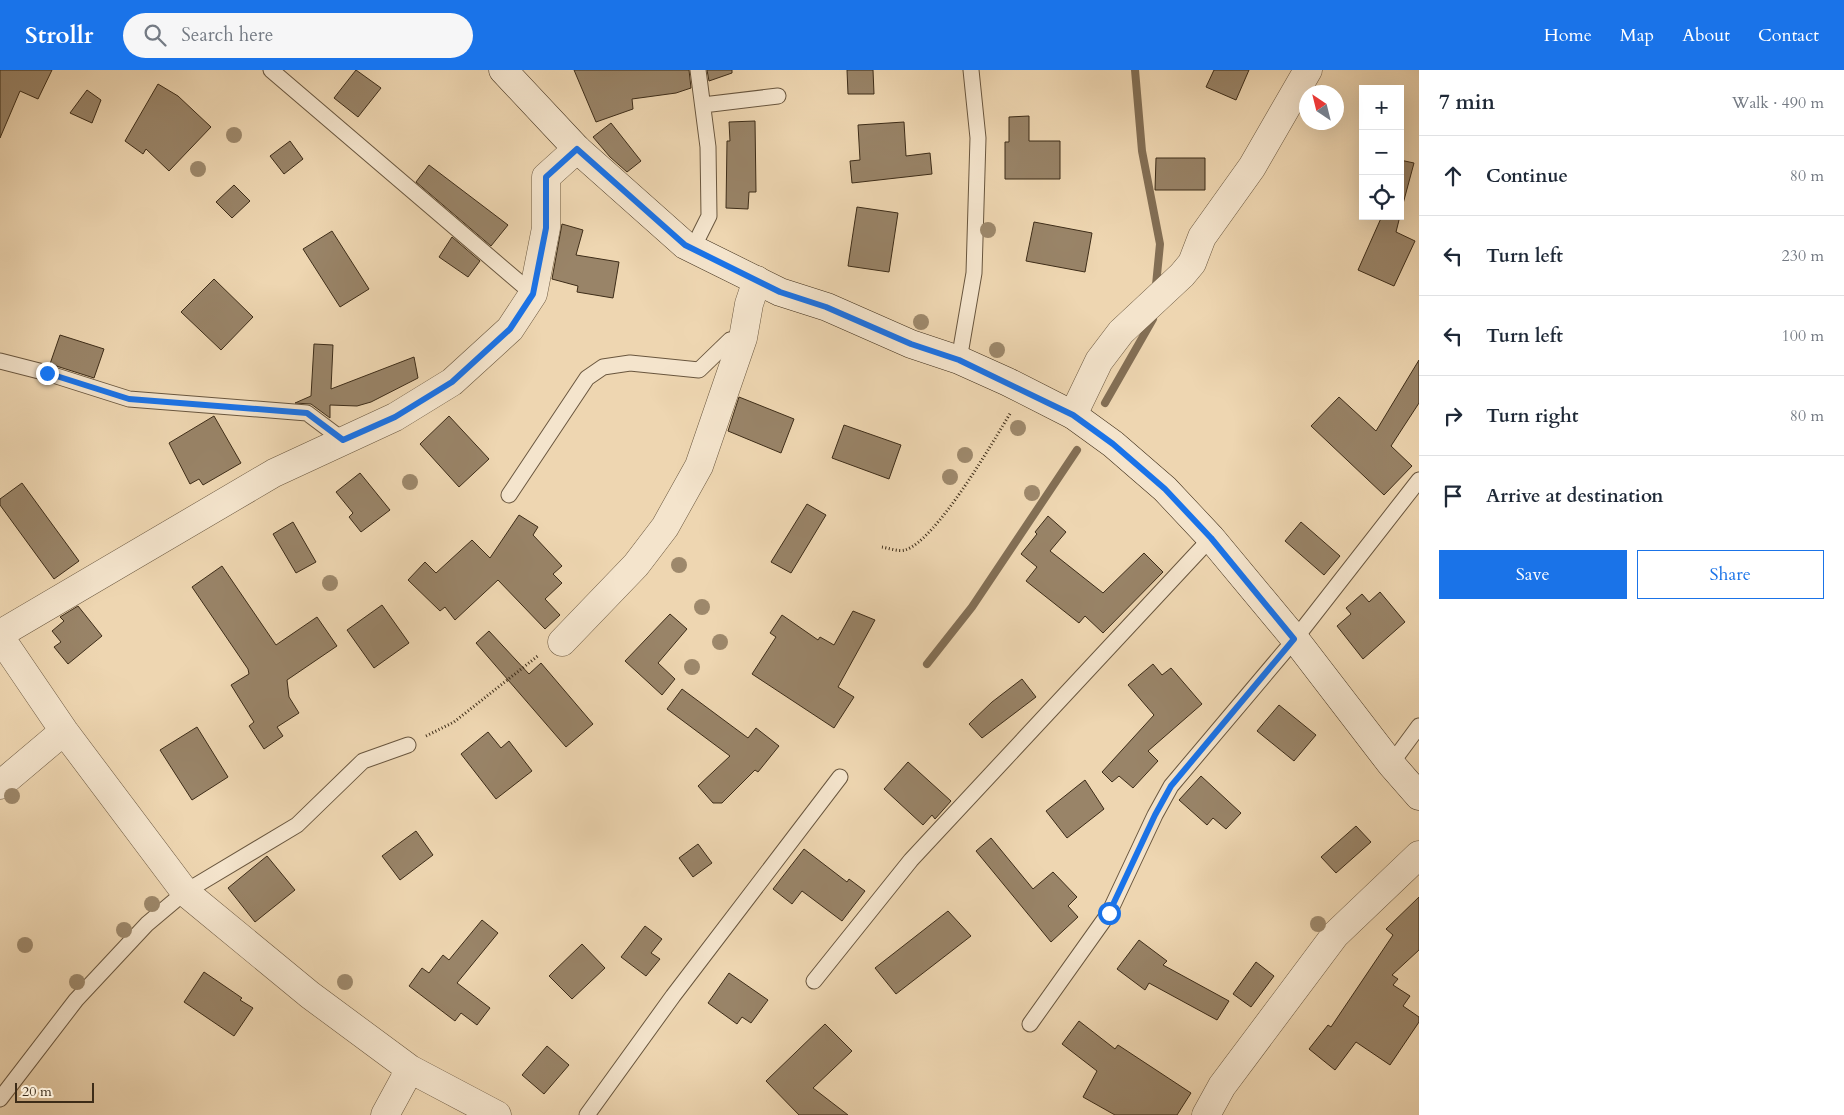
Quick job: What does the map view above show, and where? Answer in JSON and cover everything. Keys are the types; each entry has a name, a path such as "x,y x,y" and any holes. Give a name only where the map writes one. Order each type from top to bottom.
{"street":[{"path":"503,70 577,149 685,245 758,280 911,344 959,360 1024,390 1073,415 1113,444 1165,489 1211,538 1294,639 1390,764 1415,785"},
{"path":"1073,415 1100,361 1120,332 1182,275 1192,263 1202,237 1252,166 1308,70"},
{"path":"497,1115 410,1069 310,995 185,892 64,731 0,636 274,473 395,417 452,382 510,329 533,294 546,228 546,177 577,149"},
{"path":"562,642 636,565 665,527 699,466 743,338 749,304 758,280"},
{"path":"0,785 64,731"},
{"path":"1206,1115 1222,1086 1336,935 1419,854"},
{"path":"385,1115 410,1069"}],"lane":[{"path":"271,70 533,294"},
{"path":"692,248 709,216 708,147 698,70"},
{"path":"959,360 974,273 978,138 971,70"},
{"path":"703,105 778,96"},
{"path":"509,495 587,378 595,372 603,367 630,363 700,370 730,340 743,338"},
{"path":"0,361 47,373 129,399 307,413 343,440"},
{"path":"1030,1024 1109,913 1155,815 1171,786 1294,639 1419,480"},
{"path":"814,981 911,860 1211,538"},
{"path":"1390,764 1419,726"},
{"path":"0,1099 76,1000 147,924 185,892 296,825 363,761 408,744"},
{"path":"587,1115 673,996 840,777"}],"path":[{"path":"882,547 903,551 917,544 943,516 980,466 1024,390"},
{"path":"408,744 454,722 531,659 562,642"}],"building":[{"path":"0,70 52,70 38,99 20,91 0,138"},
{"path":"356,70 381,88 358,117 334,98"},
{"path":"574,70 689,70 691,88 676,93 632,99 633,109 596,122"},
{"path":"707,70 732,70 732,73 709,81"},
{"path":"847,70 873,70 874,94 848,94"},
{"path":"1214,70 1249,70 1236,100 1206,87"},
{"path":"158,84 178,96 211,127 169,171 146,149 143,154 125,141"},
{"path":"87,90 101,100 92,123 70,113"},
{"path":"1029,116 1029,141 1060,141 1060,179 1005,179 1005,142 1009,142 1009,117"},
{"path":"755,121 756,192 749,192 748,209 726,208 727,141 730,141 729,122"},
{"path":"904,122 906,156 930,153 932,174 852,183 850,161 860,160 858,125"},
{"path":"611,123 641,161 627,172 610,157 593,137"},
{"path":"290,141 303,159 284,174 270,156"},
{"path":"1156,158 1205,158 1205,190 1155,190"},
{"path":"1404,161 1414,163 1404,200"},
{"path":"429,165 508,225 491,246 416,182"},
{"path":"234,185 250,201 232,218 216,202"},
{"path":"857,207 898,213 889,272 848,266"},
{"path":"1380,220 1399,220 1396,232 1415,241 1394,286 1358,270"},
{"path":"1034,222 1092,233 1085,272 1026,261"},
{"path":"562,224 583,230 576,255 619,262 613,298 577,292 578,286 552,279"},
{"path":"332,231 369,289 340,307 303,249"},
{"path":"452,237 480,261 468,277 439,257"},
{"path":"214,279 253,317 221,350 181,312"},
{"path":"60,335 104,349 94,378 50,364"},
{"path":"314,344 333,345 331,389 414,357 418,378 371,402 357,406 330,405 330,418 311,404 295,403 311,396"},
{"path":"1419,360 1419,403 1391,446 1412,466 1384,495 1311,426 1339,397 1376,431"},
{"path":"739,397 794,419 781,453 728,431"},
{"path":"214,416 241,463 203,485 199,479 190,484 169,443"},
{"path":"449,416 489,459 459,487 420,444"},
{"path":"844,425 901,445 889,479 832,458"},
{"path":"360,473 390,510 361,532 349,517 353,513 336,492"},
{"path":"22,483 79,561 54,579 0,505 0,499"},
{"path":"807,504 826,515 791,573 771,562"},
{"path":"519,515 538,527 533,535 562,566 553,574 562,583 545,599 560,615 545,629 498,580 455,620 445,607 440,611 408,580 425,562 436,573 472,540 490,558"},
{"path":"1048,516 1066,532 1050,551 1103,593 1144,553 1163,572 1103,633 1085,616 1079,623 1026,581 1037,567 1021,554"},
{"path":"293,522 316,562 296,573 273,534"},
{"path":"1301,522 1340,556 1324,575 1285,541"},
{"path":"222,566 276,645 317,617 337,646 287,680 289,697 299,713 277,727 283,736 264,749 249,726 254,722 231,685 249,674 248,669 192,587"},
{"path":"1380,592 1405,622 1363,659 1337,626 1351,614 1346,608 1362,594 1369,602"},
{"path":"382,605 409,643 374,668 347,630"},
{"path":"78,606 102,636 68,664 54,647 61,642 52,631 64,621 60,617"},
{"path":"853,611 875,620 838,687 854,697 834,728 752,674 776,637 770,633 782,615 818,640 820,637 834,645"},
{"path":"670,614 687,629 658,663 675,679 662,695 625,661"},
{"path":"489,631 529,674 541,663 593,724 566,747 476,643"},
{"path":"1153,664 1162,675 1171,668 1202,704 1148,751 1158,761 1133,788 1119,776 1112,782 1102,772 1154,715 1128,685"},
{"path":"1022,679 1036,697 982,738 969,724 992,702"},
{"path":"682,689 748,738 756,728 779,746 758,772 755,770 722,803 713,803 698,786 730,756 667,709"},
{"path":"1279,705 1316,735 1294,761 1257,731"},
{"path":"197,727 228,777 192,800 160,750"},
{"path":"488,732 501,748 509,741 532,771 496,799 461,754"},
{"path":"908,762 951,801 935,819 932,815 923,825 884,789"},
{"path":"1201,776 1241,813 1226,829 1213,818 1207,825 1179,800"},
{"path":"1085,780 1104,809 1067,838 1046,811"},
{"path":"1356,826 1371,842 1336,873 1321,857"},
{"path":"416,831 433,855 400,880 382,856"},
{"path":"991,838 1033,889 1053,872 1077,897 1068,906 1078,917 1051,942 976,851"},
{"path":"698,844 712,863 693,877 679,858"},
{"path":"804,849 847,882 849,879 865,891 842,921 802,891 792,904 773,889"},
{"path":"267,856 295,890 255,922 228,888"},
{"path":"1419,897 1419,950 1392,975 1398,979 1393,985 1410,996 1403,1006 1419,1017 1419,1022 1390,1065 1356,1042 1335,1070 1309,1049 1328,1025 1331,1027 1393,935 1386,929"},
{"path":"948,911 971,936 896,994 875,968"},
{"path":"482,920 498,933 457,983 490,1008 477,1025 461,1013 455,1021 409,986 422,968 429,973 443,955 449,960"},
{"path":"645,926 662,939 651,953 660,959 646,976 621,957"},
{"path":"1139,940 1167,961 1163,965 1229,1001 1217,1020 1149,983 1145,990 1117,969"},
{"path":"582,944 605,968 572,999 549,976"},
{"path":"1256,962 1274,976 1251,1007 1233,994"},
{"path":"204,972 242,998 240,1000 253,1008 234,1036 184,1002"},
{"path":"729,973 768,1000 751,1023 742,1017 737,1024 708,1003"},
{"path":"1079,1021 1115,1049 1118,1045 1191,1093 1177,1115 1115,1115 1083,1097 1097,1071 1062,1044"},
{"path":"825,1024 852,1051 813,1088 848,1115 799,1115 766,1081"},
{"path":"547,1046 569,1065 544,1094 522,1075"}],"waterway":[{"path":"1135,70 1142,151 1160,244 1156,285"},
{"path":"1105,403 1153,319"},
{"path":"927,664 972,607 1077,450"}],"route":[{"path":"47,373 129,399 307,413 343,440 395,417 452,382 510,329 533,294 546,228 546,177 577,149 685,245 780,292 826,307 911,344 959,360 1073,415 1113,444 1165,489 1211,538 1294,639 1171,786 1155,815 1109,913"}]}
